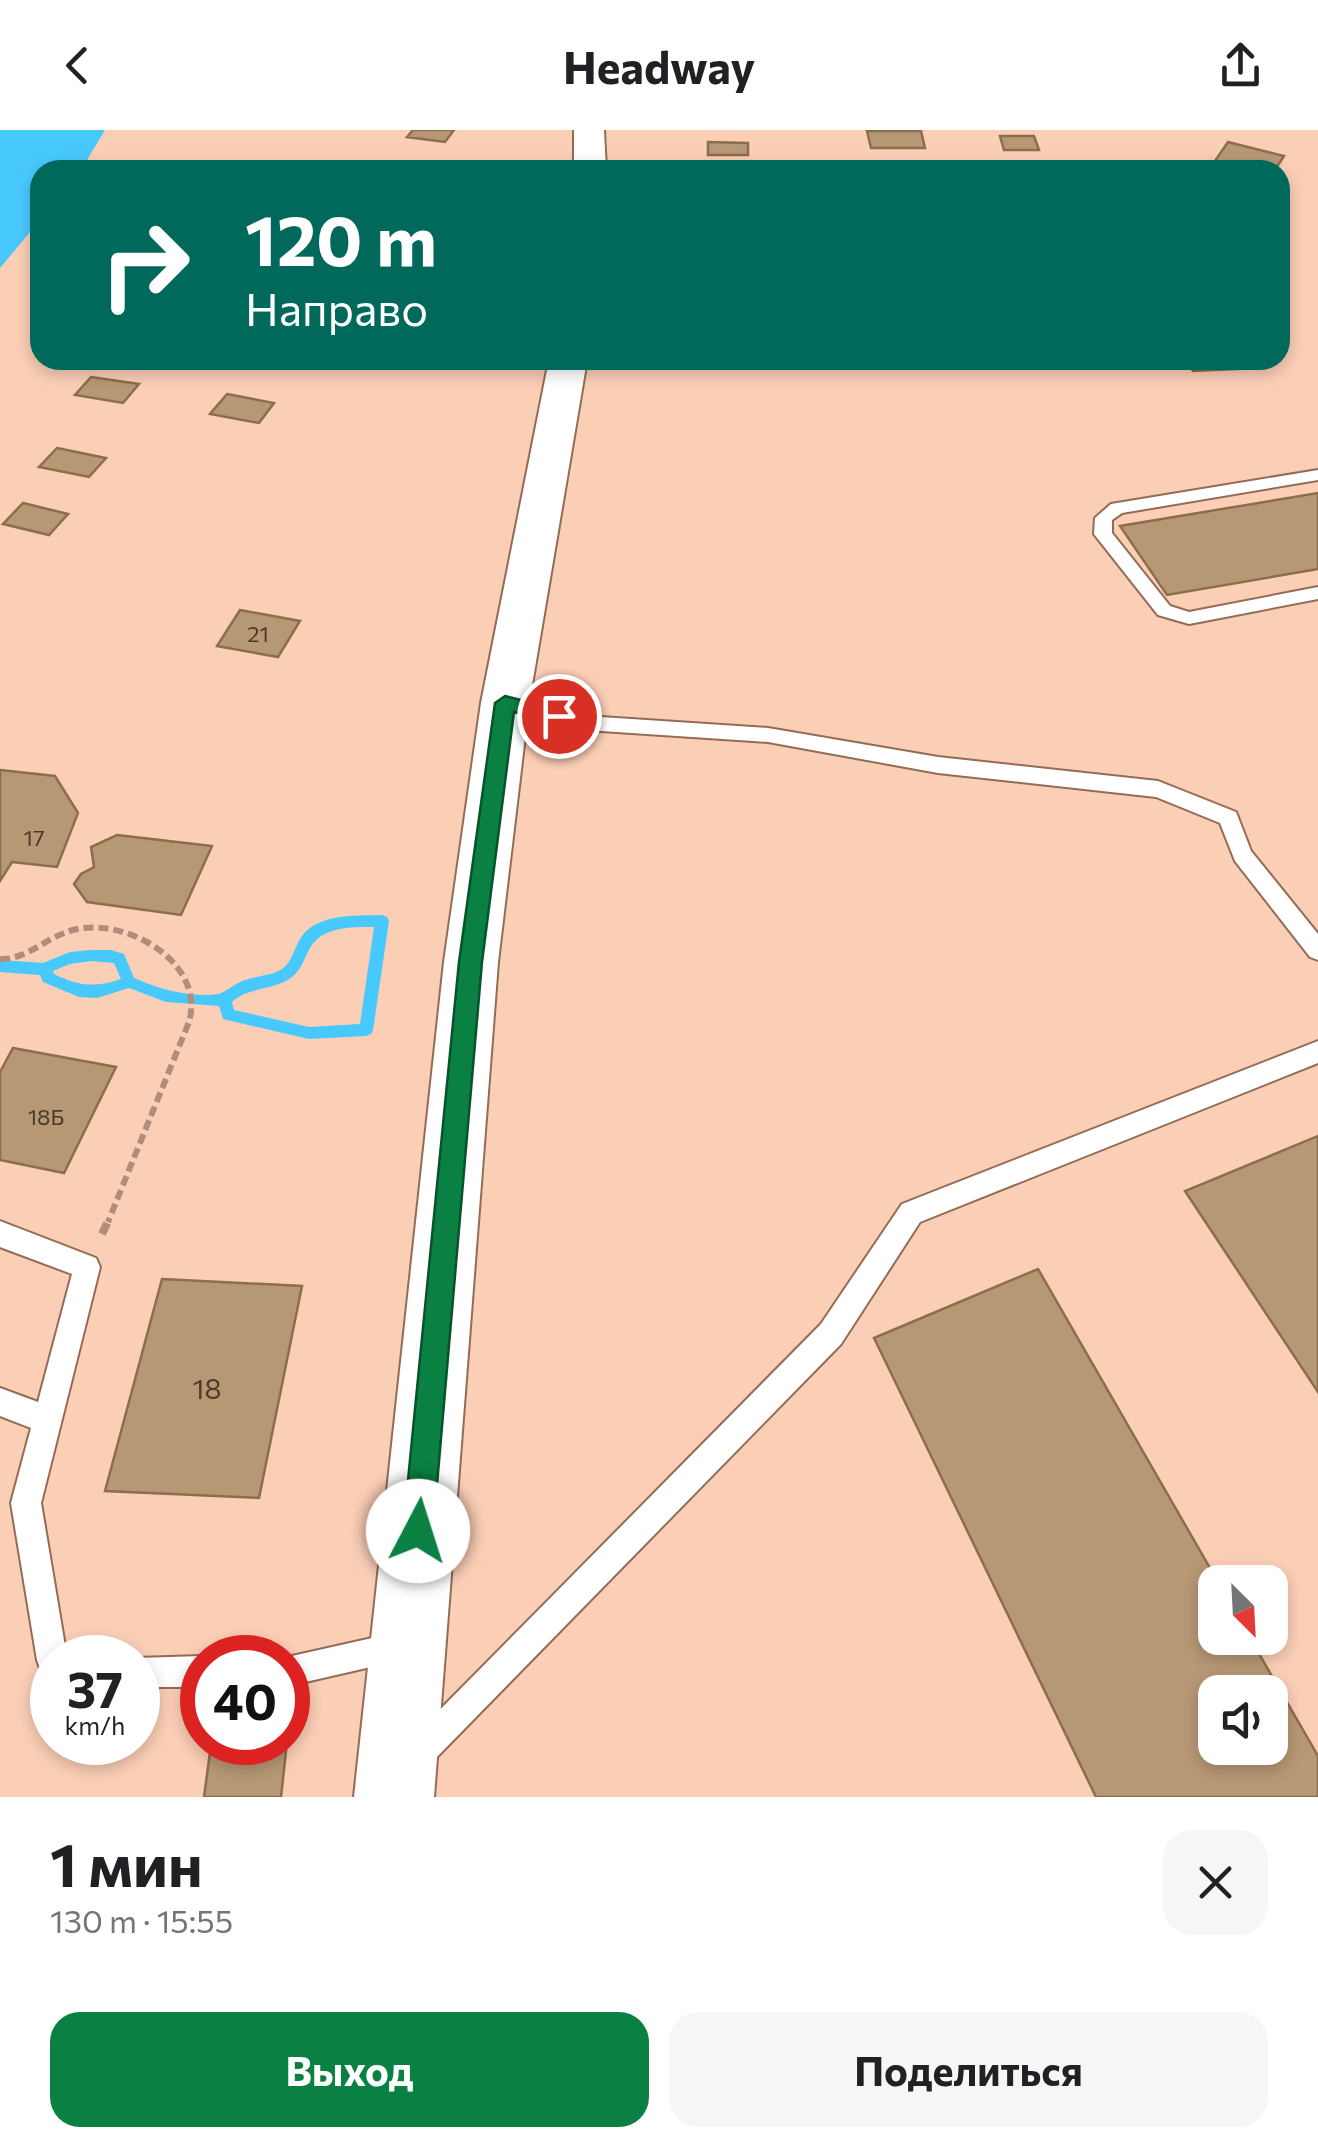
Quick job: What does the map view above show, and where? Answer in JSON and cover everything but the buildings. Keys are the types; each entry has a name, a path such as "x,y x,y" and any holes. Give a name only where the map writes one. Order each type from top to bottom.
{"street":[{"path":"588,130 590,160"},
{"path":"396,1786 471,962 505,703 566,370"}],"lane":[{"path":"1318,475 1117,508 1104,518 1103,534 1164,611 1189,618 1318,593"},
{"path":"505,703 586,723 768,735 938,765 1158,788 1229,818 1242,854 1318,950"},
{"path":"396,1786 831,1334 911,1213 1318,1052"},
{"path":"0,1234 87,1268 26,1503 48,1635"},
{"path":"0,1402 48,1420"},
{"path":"310,1666 408,1645"}],"path":[{"path":"0,959 12,961 58,932 86,928 154,944 175,962 188,982 192,1008 152,1125 87,1268"}],"water":[{"path":"0,130 105,130 87,160 30,160 30,232 0,268"}],"waterway":[{"path":"382,921 366,1030 309,1033 228,1015 225,1000 244,986 287,973 317,930 349,922 382,921"},
{"path":"45,969 70,958 111,956 119,958 129,982"},
{"path":"0,966 45,969"},
{"path":"45,969 48,978 79,991 97,992 129,982"},
{"path":"129,982 176,998 225,1000"}],"route":[{"path":"418,1531 471,962 505,703 559,716"}]}
